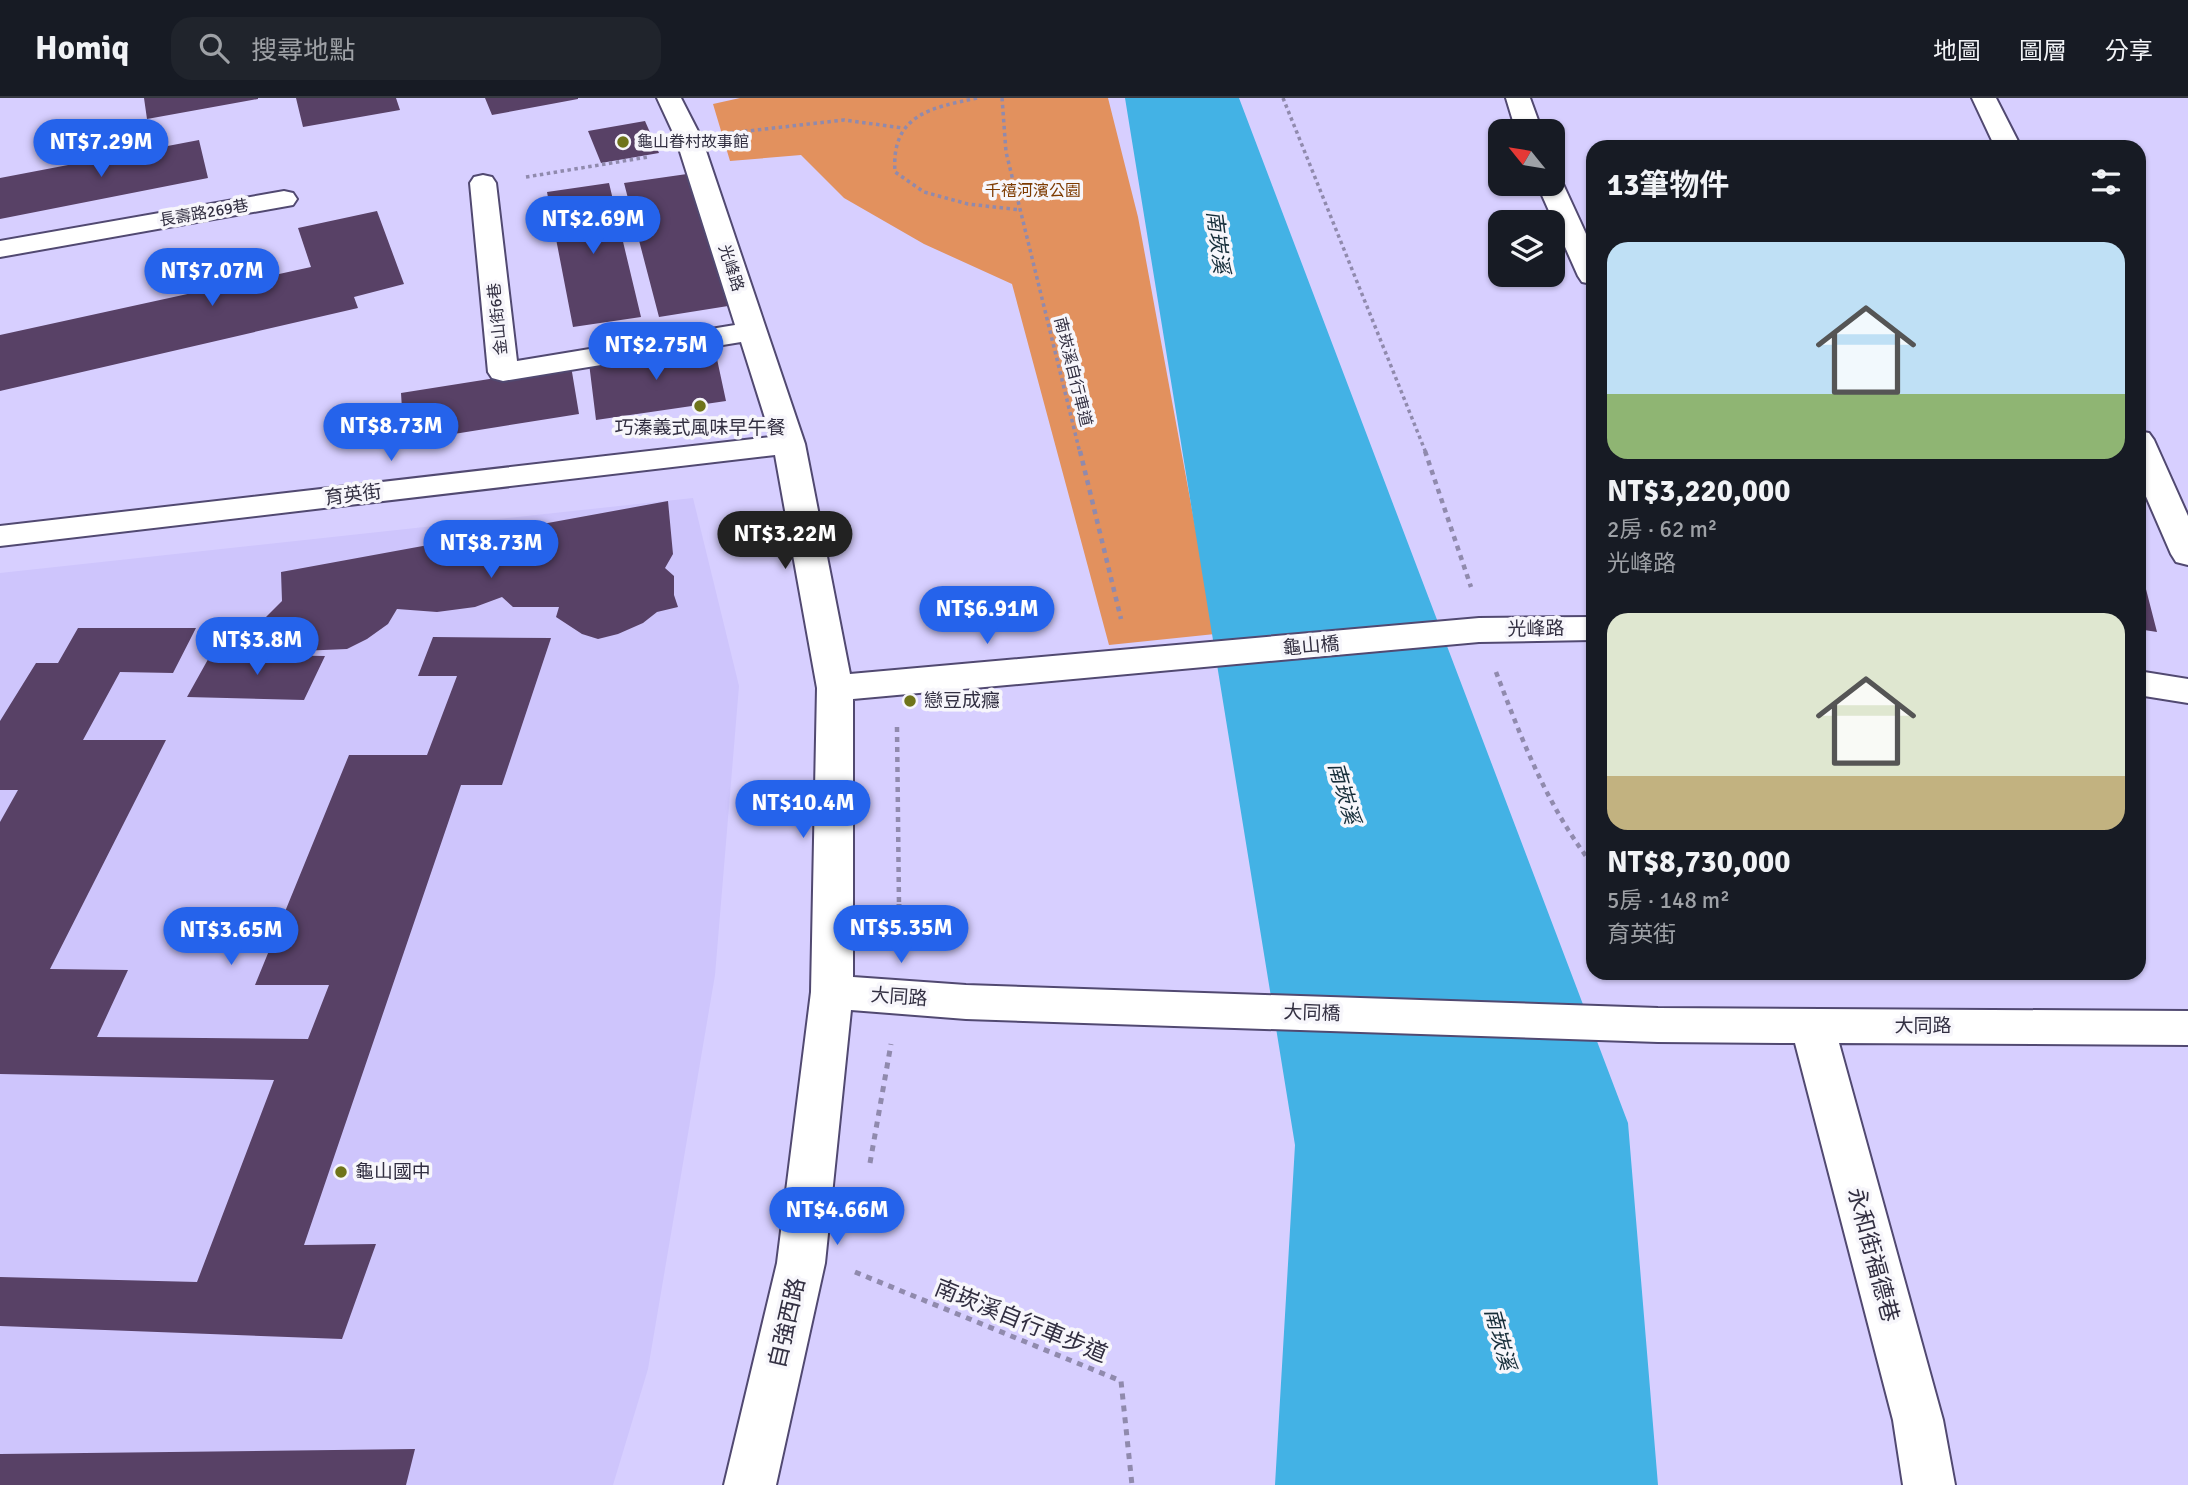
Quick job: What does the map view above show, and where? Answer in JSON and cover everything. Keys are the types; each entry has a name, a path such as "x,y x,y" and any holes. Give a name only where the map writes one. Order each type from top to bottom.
{"street":[{"name":"光峰路","path":"669,98 691,145 789,444 835,688 832,992"},
{"path":"1518,98 1525,119"},
{"path":"1984,98 2005,140"},
{"name":"金山街6巷","path":"483,183 503,372 751,331"},
{"path":"1555,196 1586,263"},
{"name":"長壽路269巷","path":"0,249 284,199"},
{"name":"育英街","path":"0,536 789,444"},
{"path":"2146,458 2188,554"},
{"name":"光峰路","path":"1479,630 1586,628"},
{"name":"龜山橋","path":"835,688 1479,630"},
{"path":"2146,684 2188,691"},
{"name":"大同路","path":"832,992 967,1002"},
{"name":"自強西路","path":"750,1485 801,1263 832,992"},
{"name":"大同橋","path":"967,1002 1658,1025"},
{"name":"大同路","path":"1658,1025 2188,1028"},
{"name":"永和街福德巷","path":"1812,1025 1918,1420 1929,1485"}],"path":[{"path":"977,98 933,111 903,128 894,148 895,172 924,192 968,204 1021,210"},
{"name":"南崁溪自行車道","path":"1002,98 1006,152 1122,623"},
{"path":"1283,98 1431,465 1471,589"},
{"path":"483,183 691,145 779,125 844,120 903,128"},
{"path":"1493,664 1531,763 1586,856"},
{"path":"897,724 900,955"},
{"path":"867,1175 894,1032"},
{"name":"南崁溪自行車步道","path":"850,1270 1121,1381 1132,1485"}],"shaded area":[{"name":"龜山國中","path":"693,498 739,686 715,975 648,1369 613,1485 0,1485 0,573"}],"green space":[{"name":"千禧河濱公園","path":"740,98 1108,98 1138,217 1215,634 1109,645 1012,284 924,244 844,198 801,155 730,161 713,104"}],"water":[{"name":"南崁溪","path":"1125,98 1239,98 1628,1123 1658,1485 1275,1485 1295,1145"}],"building":[{"path":"144,98 258,98 258,99 147,119"},
{"path":"296,98 396,98 400,110 303,127"},
{"path":"485,98 578,98 578,99 492,115"},
{"name":"龜山眷村故事館","path":"645,121 659,153 601,163 588,131"},
{"path":"199,140 208,178 0,219 0,178"},
{"path":"687,174 728,306 659,317 624,183"},
{"path":"609,183 641,317 573,327 547,192"},
{"path":"377,211 404,284 354,297 358,308 0,391 0,335 311,267 298,228"},
{"path":"714,345 726,401 596,420 589,363"},
{"path":"571,366 579,414 404,442 401,393"},
{"path":"668,501 673,554 665,568 674,576 674,595 678,607 657,612 643,623 618,634 598,639 582,634 556,617 559,607 513,607 502,597 475,607 437,612 397,609 388,624 347,649 300,651 278,643 269,632 265,618 282,601 281,572"},
{"path":"2146,589 2157,632 2146,630"},
{"path":"78,628 196,628 173,673 120,672 83,740 166,740 50,969 128,970 97,1037 308,1039 329,985 255,985 349,755 427,755 457,676 418,676 433,637 551,638 502,785 461,785 304,1245 376,1244 342,1339 0,1326 0,1277 197,1282 274,1080 0,1074 0,822 18,790 0,790 0,721 36,663 58,663"},
{"path":"211,654 325,656 304,700 187,697"},
{"path":"415,1449 406,1485 0,1485 0,1454"}],"place":[{"name":"龜山眷村故事館","path":"623,142"},
{"name":"巧溱義式風味早午餐","path":"700,406"},
{"name":"戀豆成癮","path":"910,701"},
{"name":"龜山國中","path":"341,1172"}]}
